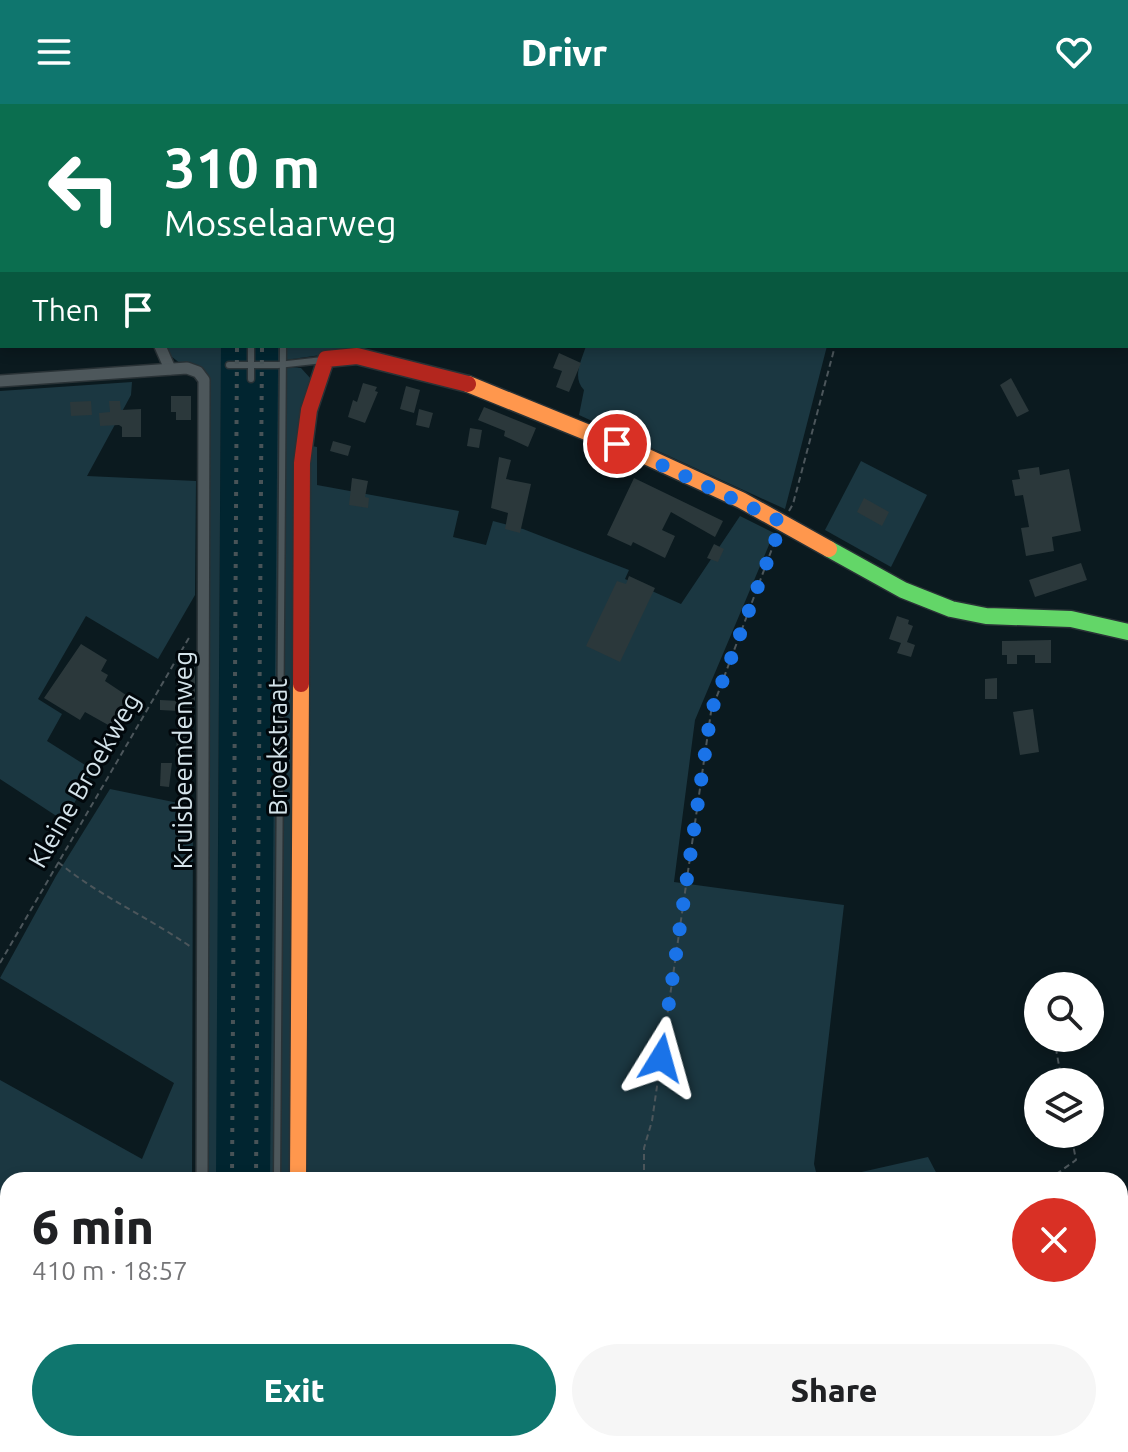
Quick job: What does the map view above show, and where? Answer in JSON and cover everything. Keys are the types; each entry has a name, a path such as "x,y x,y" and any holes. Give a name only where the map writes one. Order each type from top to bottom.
{"street":[{"path":"0,381 170,369 161,348"},
{"path":"326,359 359,351 460,381 536,410 643,455 782,522 903,590 951,609 986,616 1071,619 1128,632"},
{"name":"Broekstraat","path":"298,1172 302,463 308,421 326,359"},
{"name":"Kruisbeemdenweg","path":"170,369 187,368 198,372 206,387 202,1172"}],"lane":[{"path":"251,348 251,379"},
{"path":"277,1172 283,348"},
{"path":"229,365 326,359"}],"path":[{"path":"644,1172 644,1148 652,1121 711,712 782,522 793,504 834,348"},
{"name":"Kleine Broekweg","path":"0,963 179,653 205,621"},
{"path":"57,862 117,903 191,947 204,950"},
{"path":"1059,1172 1076,1160 1074,1148"}],"shaded area":[{"path":"166,348 221,348 216,1172 206,1172 209,385 172,357"},
{"path":"221,348 298,348 293,1172 208,1172 218,869"},
{"path":"278,348 350,348 350,351 278,361"},
{"path":"585,348 826,348 785,509 579,415 584,390 578,375"},
{"path":"278,368 301,368 311,379 295,1172 270,1172"},
{"path":"132,382 131,395 87,476 196,481 195,595 158,659 86,616 38,699 62,714 47,741 93,770 64,821 0,779 0,391"},
{"path":"307,447 317,447 317,485 459,511 453,537 486,545 493,521 523,529 629,570 625,579 681,604 740,516 774,533 695,720 674,882 844,905 814,1164 816,1172 301,1172"},
{"path":"861,461 927,495 891,567 825,530"},
{"path":"110,789 193,806 192,1172 0,1172 0,1080 142,1159 174,1083 0,978 56,876"},
{"path":"928,1157 936,1172 861,1172"}],"building":[{"path":"559,353 581,363 569,392 556,387 562,371 553,368"},
{"path":"1011,378 1029,411 1017,417 1000,385"},
{"path":"363,383 377,387 375,391 378,392 365,423 348,417"},
{"path":"406,386 420,390 414,413 400,409"},
{"path":"171,396 191,396 191,420 176,420 176,412 171,412"},
{"path":"91,401 92,415 71,416 70,402"},
{"path":"109,401 120,401 121,410 141,409 141,437 122,437 122,427 119,425 100,426 99,413 110,412"},
{"path":"484,407 536,428 528,447 504,436 505,431 478,420"},
{"path":"419,409 433,413 429,428 416,425"},
{"path":"470,428 482,430 479,448 467,446"},
{"path":"333,441 351,446 348,456 330,451"},
{"path":"499,457 511,460 506,479 531,484 520,533 505,529 508,513 491,508"},
{"path":"1039,467 1040,475 1069,469 1081,531 1052,537 1054,551 1026,556 1021,528 1029,527 1023,495 1015,496 1012,480 1020,479 1018,470"},
{"path":"352,478 368,481 365,497 369,498 368,508 349,505"},
{"path":"634,478 723,521 715,537 671,512 662,530 675,536 665,558 633,542 631,546 607,535"},
{"path":"864,498 889,512 882,526 857,512"},
{"path":"714,544 724,549 718,562 707,558"},
{"path":"1081,563 1087,580 1035,597 1029,580"},
{"path":"629,576 655,588 620,662 586,646 617,581 626,584"},
{"path":"897,616 909,620 908,624 913,626 907,642 915,645 911,657 897,653 901,643 889,639"},
{"path":"1051,640 1051,663 1035,663 1035,655 1017,655 1017,664 1007,664 1007,655 1002,655 1002,641"},
{"path":"81,644 107,660 101,671 108,675 105,681 135,701 120,726 113,722 110,726 85,712 80,720 44,698"},
{"path":"181,667 195,667 195,701 191,701 191,711 187,711 186,735 192,735 191,758 176,757 178,711 160,710 160,700 180,701"},
{"path":"997,678 997,699 985,699 985,679"},
{"path":"1033,709 1039,752 1020,755 1013,712"},
{"path":"161,763 172,763 169,787 160,786"}],"railway":[{"path":"232,1172 237,348"},
{"path":"256,1172 262,348"}],"traffic: fast":[{"path":"829,549 903,590 951,609 986,616 1071,619 1128,632"}],"traffic: slow":[{"path":"468,384 643,455 741,500 829,549"},
{"path":"298,1172 301,684"}],"traffic: jam":[{"path":"301,684 302,463 309,410 326,359 357,356 468,384"}],"route":[{"path":"617,444 782,522 711,712 661,1058"}]}
